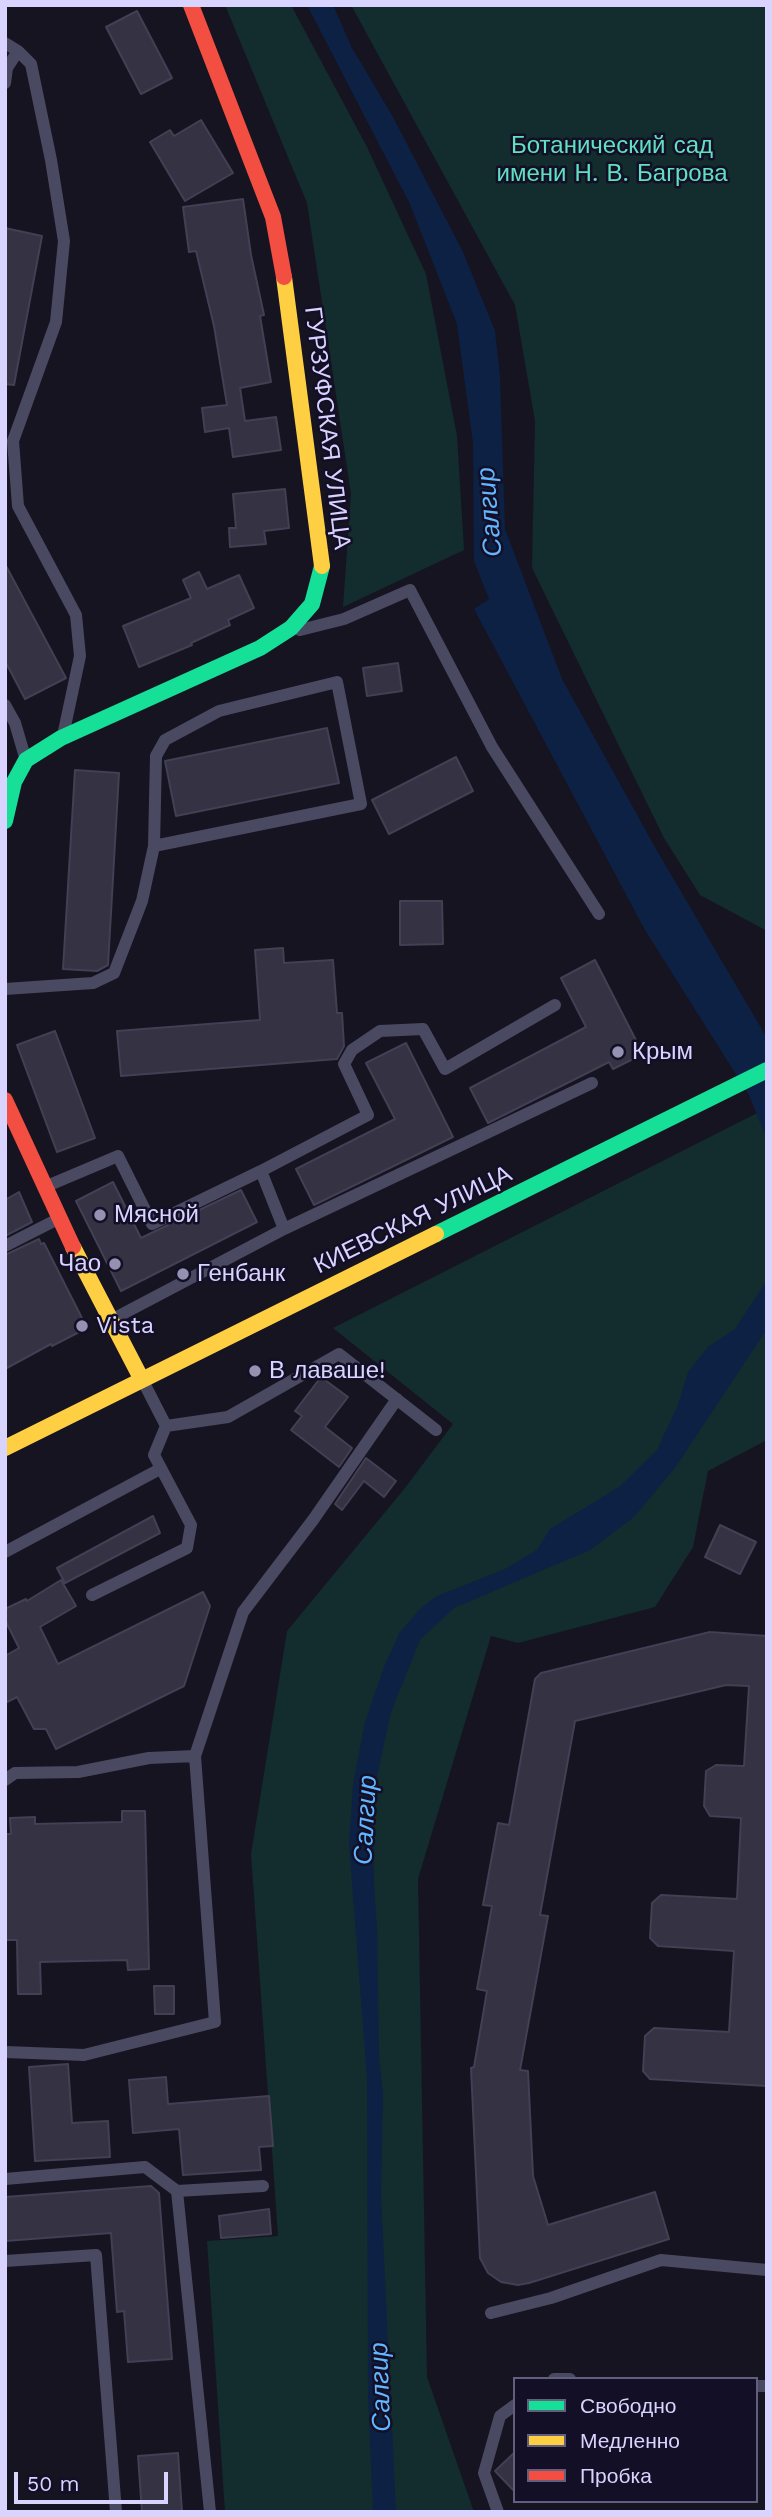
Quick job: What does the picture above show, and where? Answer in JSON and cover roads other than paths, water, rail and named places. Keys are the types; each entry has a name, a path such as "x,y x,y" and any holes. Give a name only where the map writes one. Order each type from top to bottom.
{"main road":[{"name":"ГУРЗУФСКАЯ УЛИЦА","path":"26,760 61,738 260,648 282,634 291,628 312,604 322,566 283,272 273,217 191,5"},
{"path":"5,821 14,782 26,760"},
{"name":"КИЕВСКАЯ УЛИЦА","path":"5,1448 767,1070"},
{"path":"6,1103 58,1219 142,1380"}],"lane":[{"path":"5,43 31,64 64,241 56,322 13,441 18,506 76,615 80,656 61,738"},
{"path":"5,83 7,68 18,51"},
{"path":"282,634 344,619 410,590 492,747 599,914"},
{"path":"5,989 93,983 114,973 142,901 154,846 156,756 165,740 219,711 337,682 361,804 154,846"},
{"path":"5,705 15,723 26,760"},
{"path":"43,1187 118,1156 152,1224 368,1115 344,1064 352,1051 380,1031 423,1029 445,1069 555,1005"},
{"path":"110,1321 284,1229 592,1083"},
{"path":"261,1171 284,1229"},
{"path":"5,1246 58,1219"},
{"path":"166,1426 228,1417 339,1354 436,1430"},
{"path":"142,1380 166,1426"},
{"path":"5,2052 84,2055 215,2022 195,1756 243,1612 313,1520 397,1399"},
{"path":"92,1595 187,1548 191,1525 154,1455 166,1426"},
{"path":"5,1552 160,1469"},
{"path":"5,1780 15,1773 78,1772 149,1758 195,1756"},
{"path":"5,2179 145,2167 177,2191 263,2186"},
{"path":"177,2191 211,2512"},
{"path":"5,2261 96,2255 116,2512"},
{"path":"491,2314 551,2298 661,2260 767,2270"},
{"path":"498,2512 484,2473 500,2416 513,2406"}],"water":[{"name":"Салгир","path":"307,5 333,5 352,48 393,117 463,252 495,331 500,377 505,529 562,679 656,849 767,1038 767,1140 749,1095 645,930 474,609 489,599 474,561 473,443 457,324 410,204"},
{"name":"Салгир","path":"767,1280 767,1329 675,1468 634,1517 590,1550 454,1608 420,1640 391,1712 373,1795 379,2054 383,2094 381,2194 396,2512 373,2512 368,2393 367,2077 349,1844 353,1784 365,1722 384,1667 400,1632 420,1609 435,1597 505,1569 537,1550 550,1529 619,1487 657,1450 678,1405 688,1372 708,1347 735,1329"}],"place":[{"name":"Крым","path":"618,1052"},
{"name":"Мясной","path":"100,1215"},
{"name":"Чао","path":"115,1264"},
{"name":"Генбанк","path":"183,1274"},
{"name":"Vista","path":"82,1326"},
{"name":"В лаваше!","path":"255,1371"}],"park label":[{"name":"Ботанический сад имени Н. В. Багрова","path":"612,160"}]}
